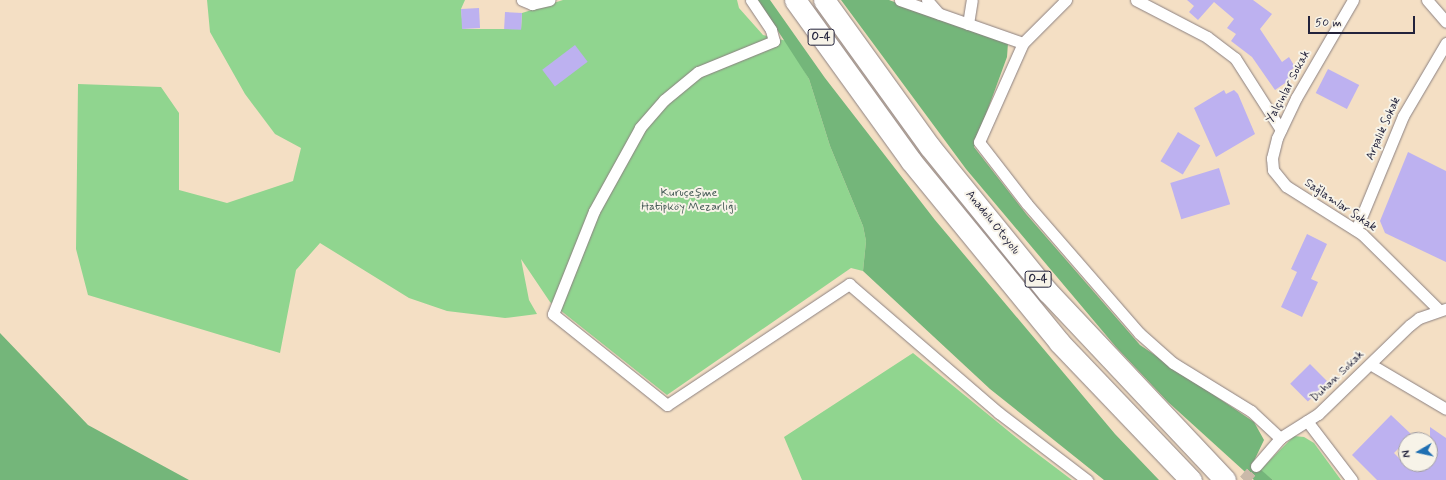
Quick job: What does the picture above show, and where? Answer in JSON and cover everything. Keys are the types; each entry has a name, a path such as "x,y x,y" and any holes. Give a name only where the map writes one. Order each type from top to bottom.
{"highway":[{"name":"Anadolu Otoyolu","path":"795,0 911,162 1060,342 1191,480"},
{"name":"Anadolu Otoyolu","path":"824,0 868,63 1048,292 1225,480"}],"street":[{"path":"522,0 532,4 550,0"},
{"path":"751,0 771,30 774,41 698,72 647,120 635,134 594,211 553,314 667,405 850,284 1000,413 1088,480"},
{"path":"900,0 1022,43"},
{"path":"927,0 939,14"},
{"path":"968,24 972,0"},
{"path":"1066,0 1022,43 979,142 1032,210 1138,333 1173,363 1251,411 1280,438"},
{"path":"1136,0 1206,37 1236,58 1281,130"},
{"name":"Yalçınlar Sokak","path":"1273,170 1272,158 1281,130 1353,0"},
{"path":"1426,0 1446,22"},
{"name":"Arpalık Sokak","path":"1356,230 1403,116 1446,42"},
{"name":"Sağlamlar Sokak","path":"1273,170 1286,186 1356,230 1443,310"},
{"name":"Duhan Sokak","path":"1256,466 1280,438 1307,421 1419,318 1443,310"},
{"path":"1370,364 1446,409"},
{"path":"1307,421 1352,480"}],"green space":[{"name":"Kuruçeşme Hatipköy Mezarlığı","path":"207,0 465,0 461,9 463,29 521,29 522,13 563,0 737,0 739,8 763,35 787,41 809,79 830,146 863,226 866,241 863,271 851,268 667,395 550,302 521,259 529,300 537,314 505,318 447,311 409,298 320,243 296,270 280,353 88,295 76,249 78,84 161,87 179,113 179,190 227,203 293,181 301,148 275,134 245,94 210,32"},
{"path":"758,0 770,0 825,78 935,220 1115,434 1159,480 1104,480 990,389 863,271 866,241 863,226 830,146 809,79"},
{"path":"841,0 889,0 1008,43 1007,57 974,147 1027,215 1140,345 1254,422 1264,440 1253,463 1273,480 1254,480 1168,402 1116,347 966,169"},
{"path":"0,333 88,425 189,480 0,480"},
{"path":"913,353 1023,443 1072,480 802,480 784,437"},
{"path":"1294,436 1304,437 1314,443 1341,480 1273,480 1260,470"}],"building":[{"path":"1187,0 1253,0 1272,14 1260,29 1282,62 1289,57 1295,67 1290,71 1294,77 1275,90 1252,57 1231,41 1236,34 1227,28 1234,19 1214,2 1198,20 1189,12 1194,6"},
{"path":"479,8 480,28 462,29 461,9"},
{"path":"505,12 522,13 521,30 504,29"},
{"path":"575,45 588,62 555,86 542,70"},
{"path":"1328,69 1359,85 1347,109 1316,93"},
{"path":"1224,90 1226,94 1234,90 1238,94 1255,134 1216,157 1194,108"},
{"path":"1178,132 1200,145 1183,175 1160,161"},
{"path":"1408,152 1446,171 1446,262 1385,233 1380,221"},
{"path":"1219,168 1230,204 1181,219 1170,183"},
{"path":"1307,234 1327,244 1311,279 1318,282 1302,317 1281,307 1297,272 1291,269"},
{"path":"1310,364 1328,382 1308,401 1290,384"},
{"path":"1391,415 1409,432 1398,432 1398,449 1394,453 1398,457 1398,472 1438,472 1438,432 1446,438 1446,480 1377,480 1352,455"},
{"path":"1430,427 1437,432 1430,432"}],"tunnel":[{"path":"1244,480 1256,466"}]}
